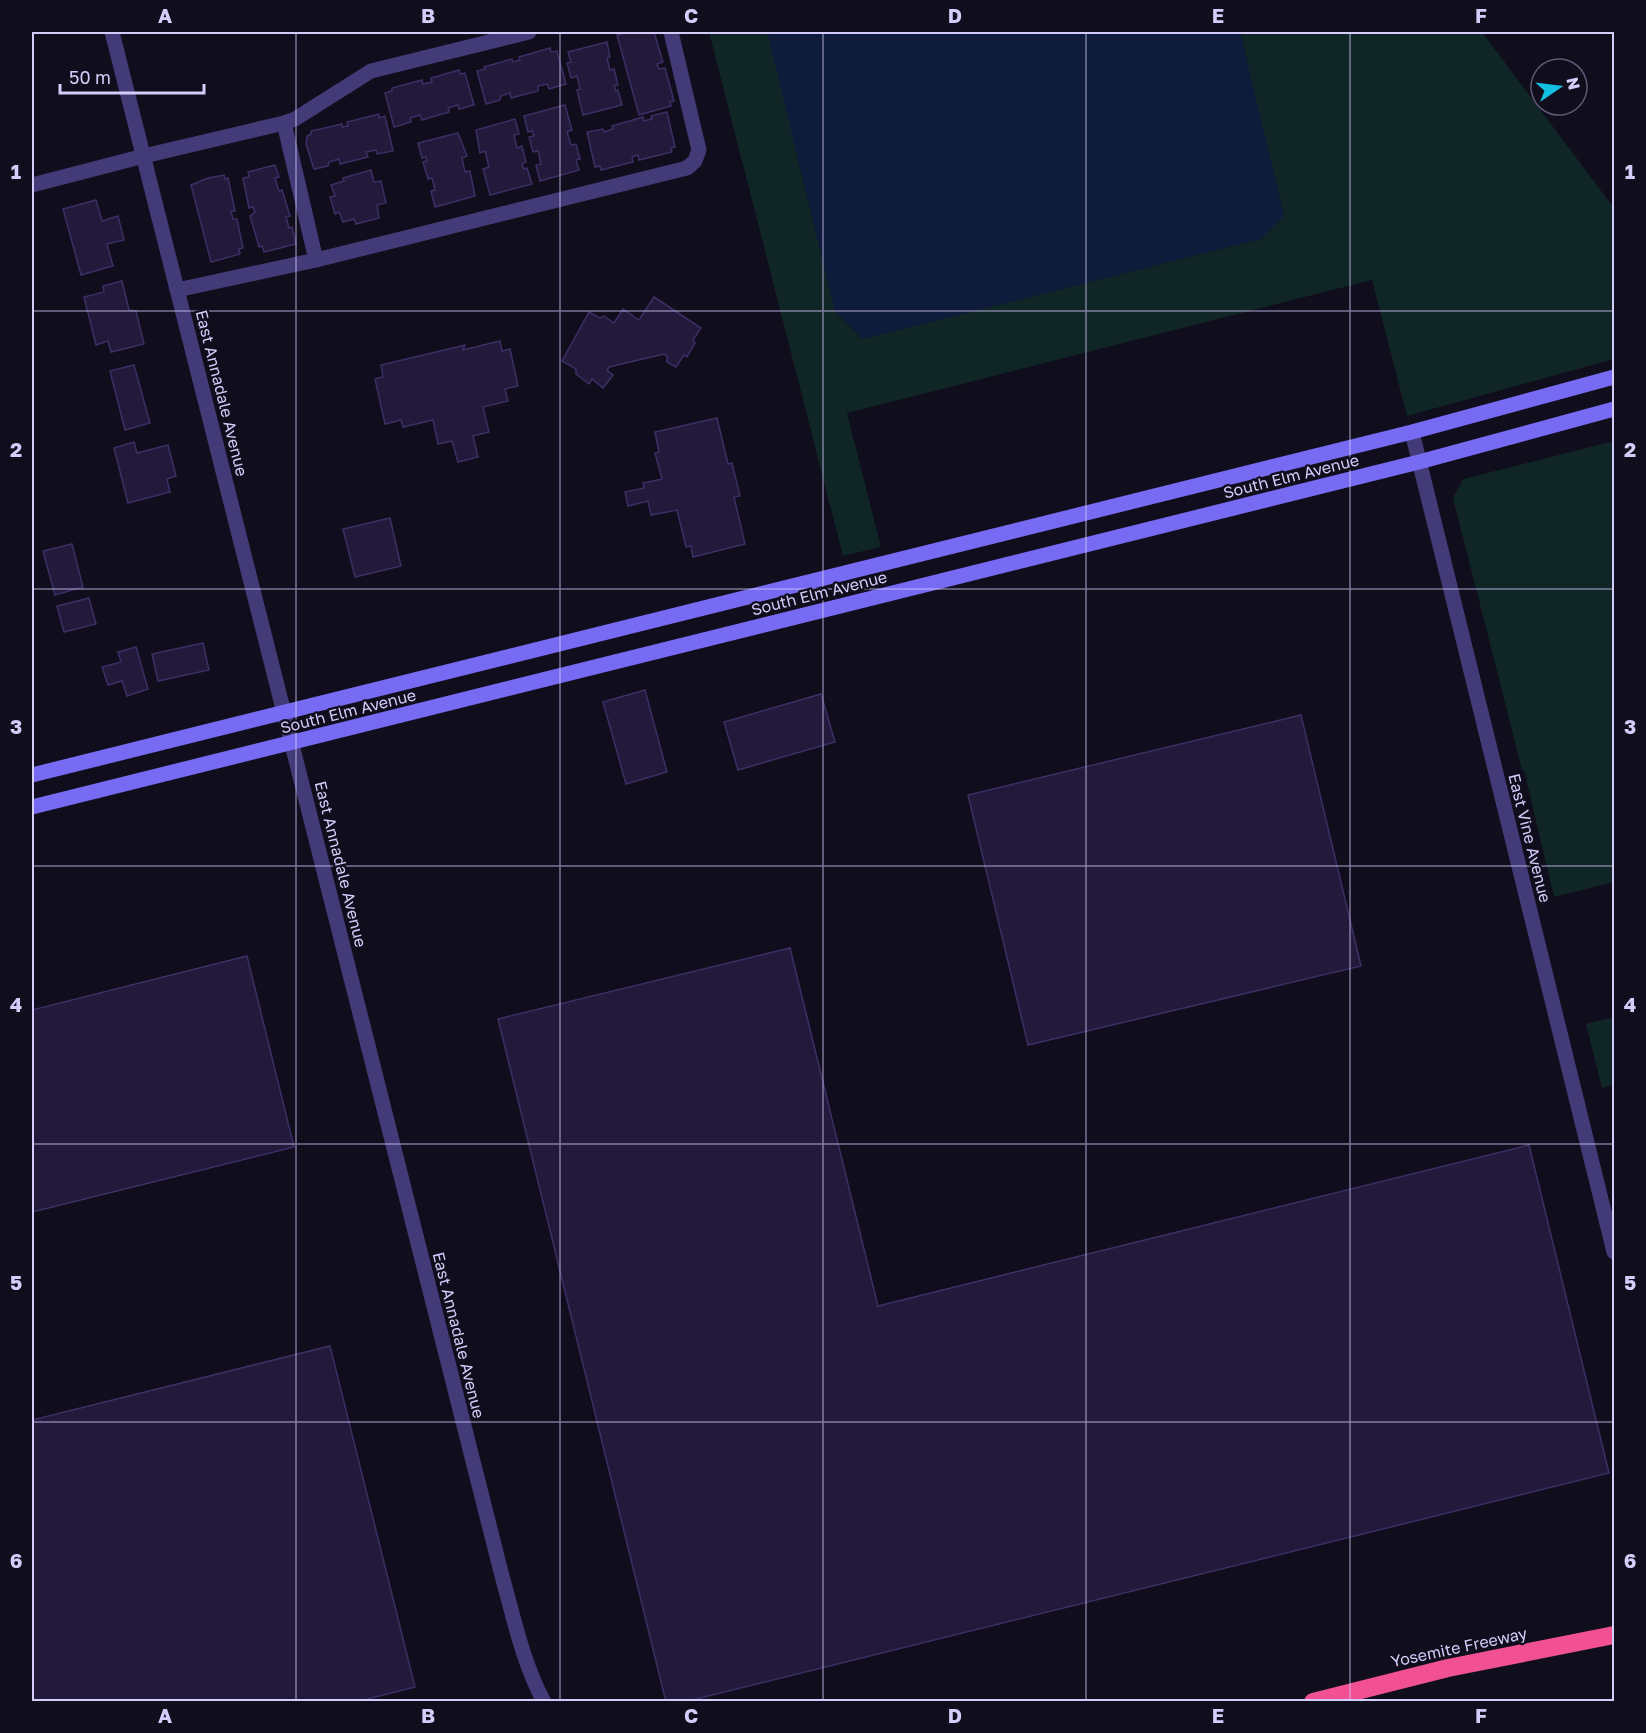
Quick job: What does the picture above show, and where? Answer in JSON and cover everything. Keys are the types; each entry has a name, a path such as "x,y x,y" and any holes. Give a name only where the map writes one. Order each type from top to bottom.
{"highway":[{"name":"Yosemite Freeway","path":"1313,1701 1448,1668 1614,1635"}],"main road":[{"name":"South Elm Avenue","path":"32,775 1412,432 1614,377"},
{"name":"South Elm Avenue","path":"32,807 1419,462 1614,410"}],"street":[{"name":"East Annadale Avenue","path":"112,32 502,1576 523,1654 544,1701"},
{"path":"32,185 284,123 296,119 371,71 529,32"},
{"path":"177,290 316,260 687,168 695,160 699,150 671,32"},
{"path":"284,123 316,260"},
{"name":"East Vine Avenue","path":"1412,432 1614,1252"}],"green space":[{"path":"709,32 1482,32 1529,95 1529,117 1546,117 1614,208 1614,359 1407,416 1372,280 847,413 881,547 843,556"},
{"path":"1614,441 1614,882 1554,897 1524,770 1522,770 1453,498 1463,479"},
{"path":"1614,1017 1614,1085 1602,1088 1586,1024"}],"water":[{"path":"767,32 1240,32 1284,215 1261,239 862,339 835,311"}],"building":[{"path":"629,32 654,32 663,62 657,64 659,69 665,68 674,101 670,102 671,106 639,115 617,35"},
{"path":"607,42 610,57 607,58 610,70 614,69 618,85 614,86 616,91 618,90 622,105 583,115 577,90 580,89 577,76 571,78 567,63 571,62 568,52"},
{"path":"550,48 551,52 557,51 566,84 549,89 547,84 538,86 538,91 511,98 510,93 501,96 500,100 486,104 477,71 512,59 513,62 520,60 519,57"},
{"path":"459,70 460,74 465,73 474,105 459,109 458,105 448,108 449,112 422,120 420,115 410,118 411,122 394,127 385,93 392,91 392,88 422,80 423,84 432,82 431,78"},
{"path":"565,105 572,130 567,132 571,145 576,144 580,159 576,160 579,170 540,181 536,165 541,164 538,151 533,152 529,137 534,136 532,131 528,132 524,116"},
{"path":"667,112 675,147 671,148 672,152 639,160 638,155 632,157 633,162 601,170 600,166 595,167 587,132 603,129 604,132 613,129 612,126 643,117 644,121 652,119 651,116"},
{"path":"379,114 379,118 385,116 393,151 377,154 376,150 366,152 368,157 340,164 339,159 329,162 328,166 314,169 306,144 307,136 311,134 311,131 342,124 342,127 348,126 347,122"},
{"path":"515,119 519,134 514,135 517,148 522,146 526,162 522,164 524,169 527,168 532,184 490,195 483,169 489,167 485,151 480,153 476,130"},
{"path":"458,133 467,156 462,158 465,172 470,171 475,196 435,207 431,191 435,190 432,178 428,179 423,162 427,161 426,157 422,158 418,143"},
{"path":"275,165 279,177 275,178 279,191 282,190 290,216 286,217 289,228 292,227 296,244 264,252 262,246 259,247 250,216 255,212 253,207 249,208 243,178 249,177 248,172"},
{"path":"371,170 374,182 381,181 386,203 377,205 379,218 356,224 354,219 343,222 339,212 335,214 330,197 335,196 331,185 344,181 343,178"},
{"path":"224,175 225,179 228,178 235,211 231,211 233,219 237,219 243,248 239,249 240,254 211,262 191,185"},
{"path":"96,200 102,221 118,216 124,240 107,244 113,266 81,275 63,209"},
{"path":"122,281 129,310 136,311 144,344 111,352 108,341 96,345 84,297 104,292 103,286"},
{"path":"654,297 701,328 693,340 695,343 687,357 684,355 676,367 667,362 667,356 664,354 609,367 607,370 613,375 603,388 592,379 589,384 576,374 576,369 562,361 589,312 600,318 604,316 614,323 623,309 639,320"},
{"path":"500,341 502,351 510,349 518,386 505,389 508,401 483,407 489,432 473,436 478,457 458,462 452,441 438,444 433,420 403,427 401,420 385,424 375,379 383,377 381,365 465,345 463,350"},
{"path":"134,365 150,423 125,430 110,371"},
{"path":"717,418 728,464 732,463 740,496 734,497 745,544 693,557 691,546 686,547 677,510 651,515 648,501 628,506 625,492 644,488 643,483 662,479 655,453 659,452 655,432"},
{"path":"134,442 137,453 168,445 176,476 167,479 170,492 128,503 114,448"},
{"path":"390,518 401,566 355,577 343,529"},
{"path":"72,544 83,587 55,595 43,551"},
{"path":"89,598 96,624 64,632 57,606"},
{"path":"203,643 209,670 158,681 152,654"},
{"path":"136,647 148,689 127,696 122,681 108,685 102,667 121,662 118,652"},
{"path":"645,690 667,772 626,784 603,702"},
{"path":"821,694 835,742 738,770 724,722"},
{"path":"1301,715 1361,966 1028,1045 968,795"},
{"path":"790,948 878,1306 1529,1145 1609,1473 684,1702 666,1702 498,1019"},
{"path":"247,956 294,1147 32,1212 32,1010"},
{"path":"330,1346 415,1687 356,1702 32,1702 32,1420"}]}
